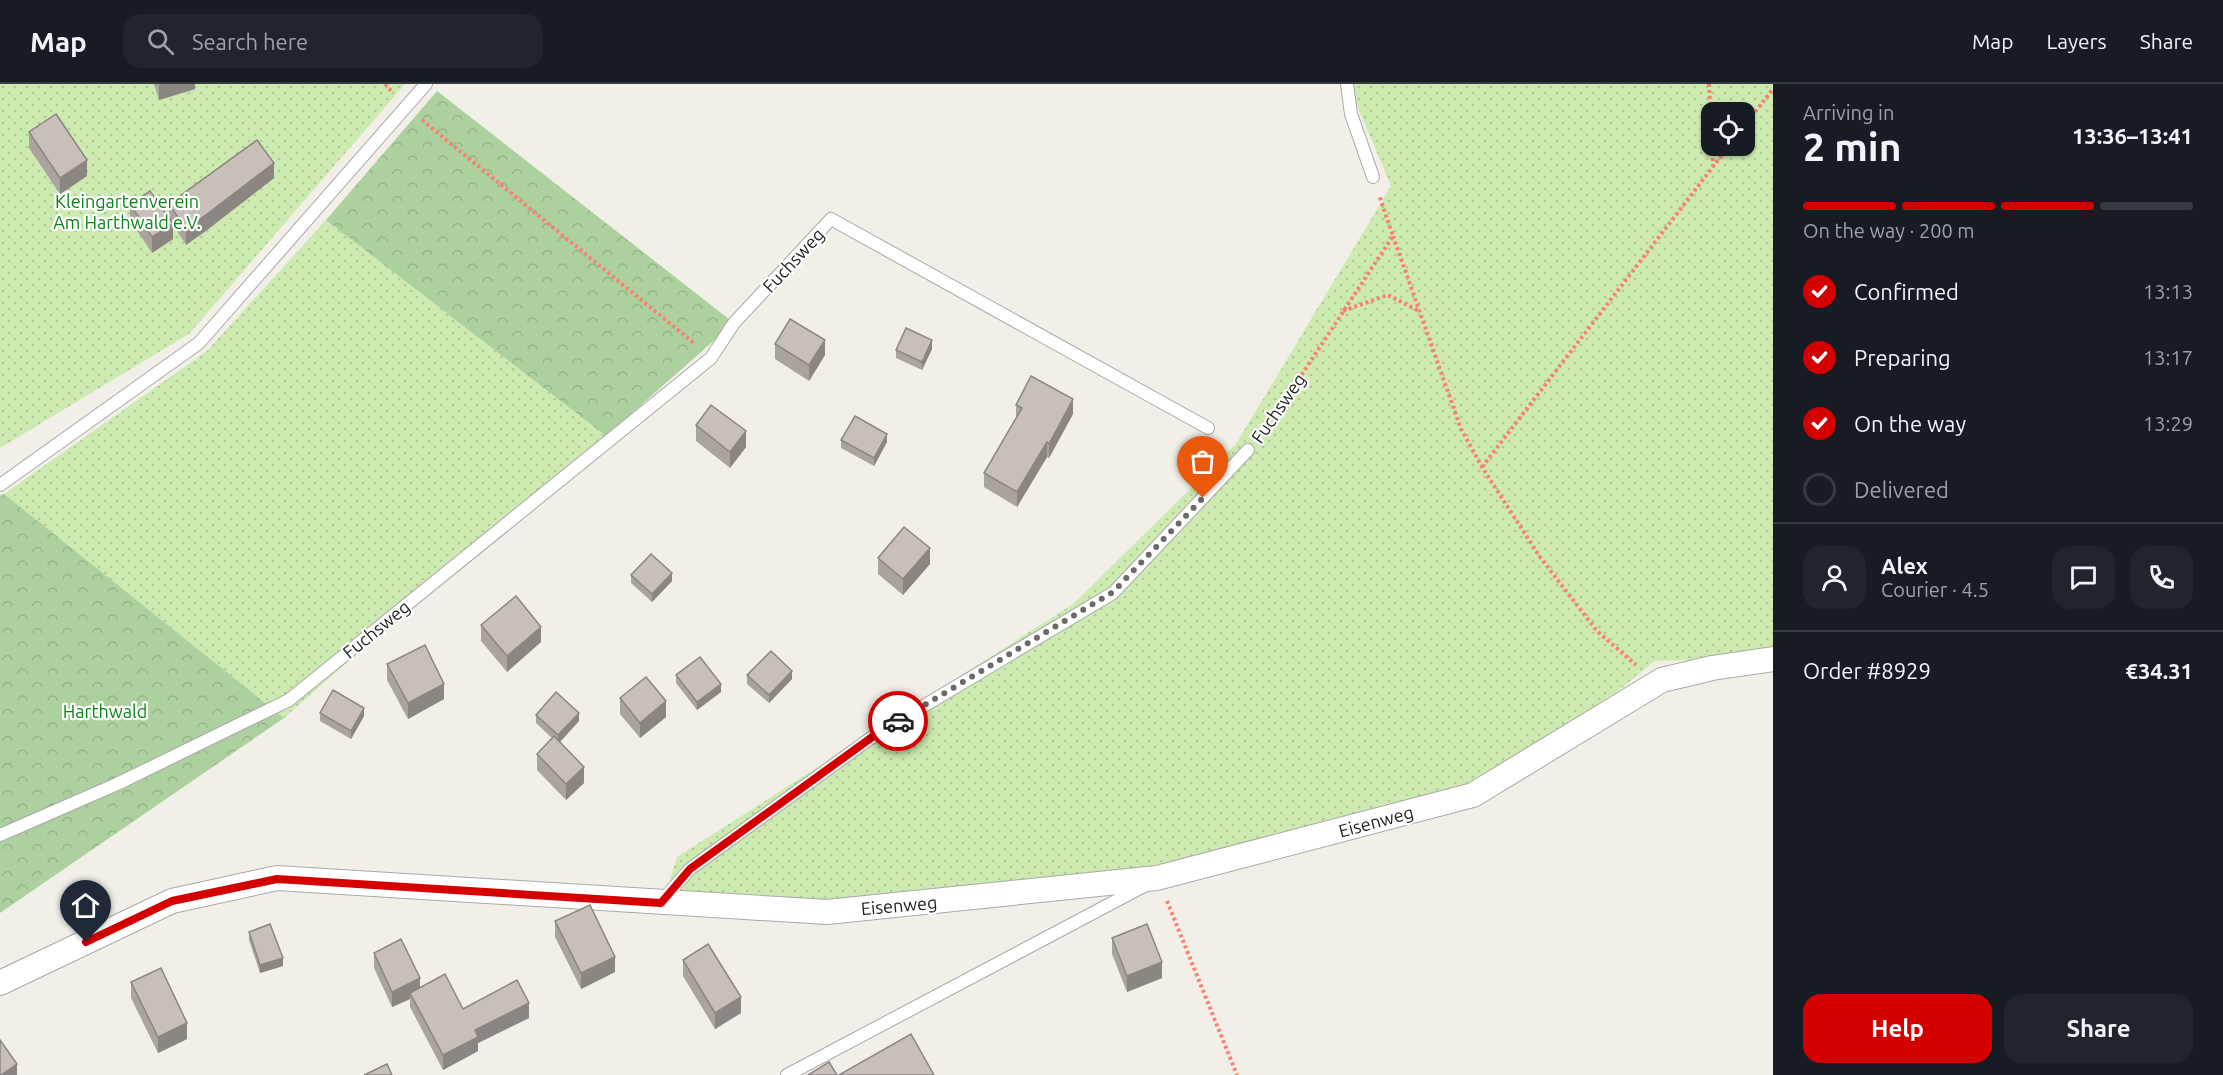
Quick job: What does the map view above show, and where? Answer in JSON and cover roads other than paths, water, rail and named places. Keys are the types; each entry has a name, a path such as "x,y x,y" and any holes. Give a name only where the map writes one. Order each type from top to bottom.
{"street":[{"name":"Eisenweg","path":"0,982 172,901 277,879 826,912 1157,878 1473,795 1662,680 1712,668 1773,659"}],"lane":[{"path":"0,485 199,343 426,84"},
{"path":"1347,84 1351,114 1373,177"},
{"name":"Fuchsweg","path":"0,835 117,784 289,700 711,358 734,323 831,219 1208,428"},
{"name":"Fuchsweg","path":"661,903 690,869 875,735 1113,592 1248,450"},
{"path":"787,1075 1157,878"}],"park label":[{"name":"Kleingartenverein Am Harthwald e.V.","path":"127,211"},
{"name":"Harthwald","path":"105,711"}]}
